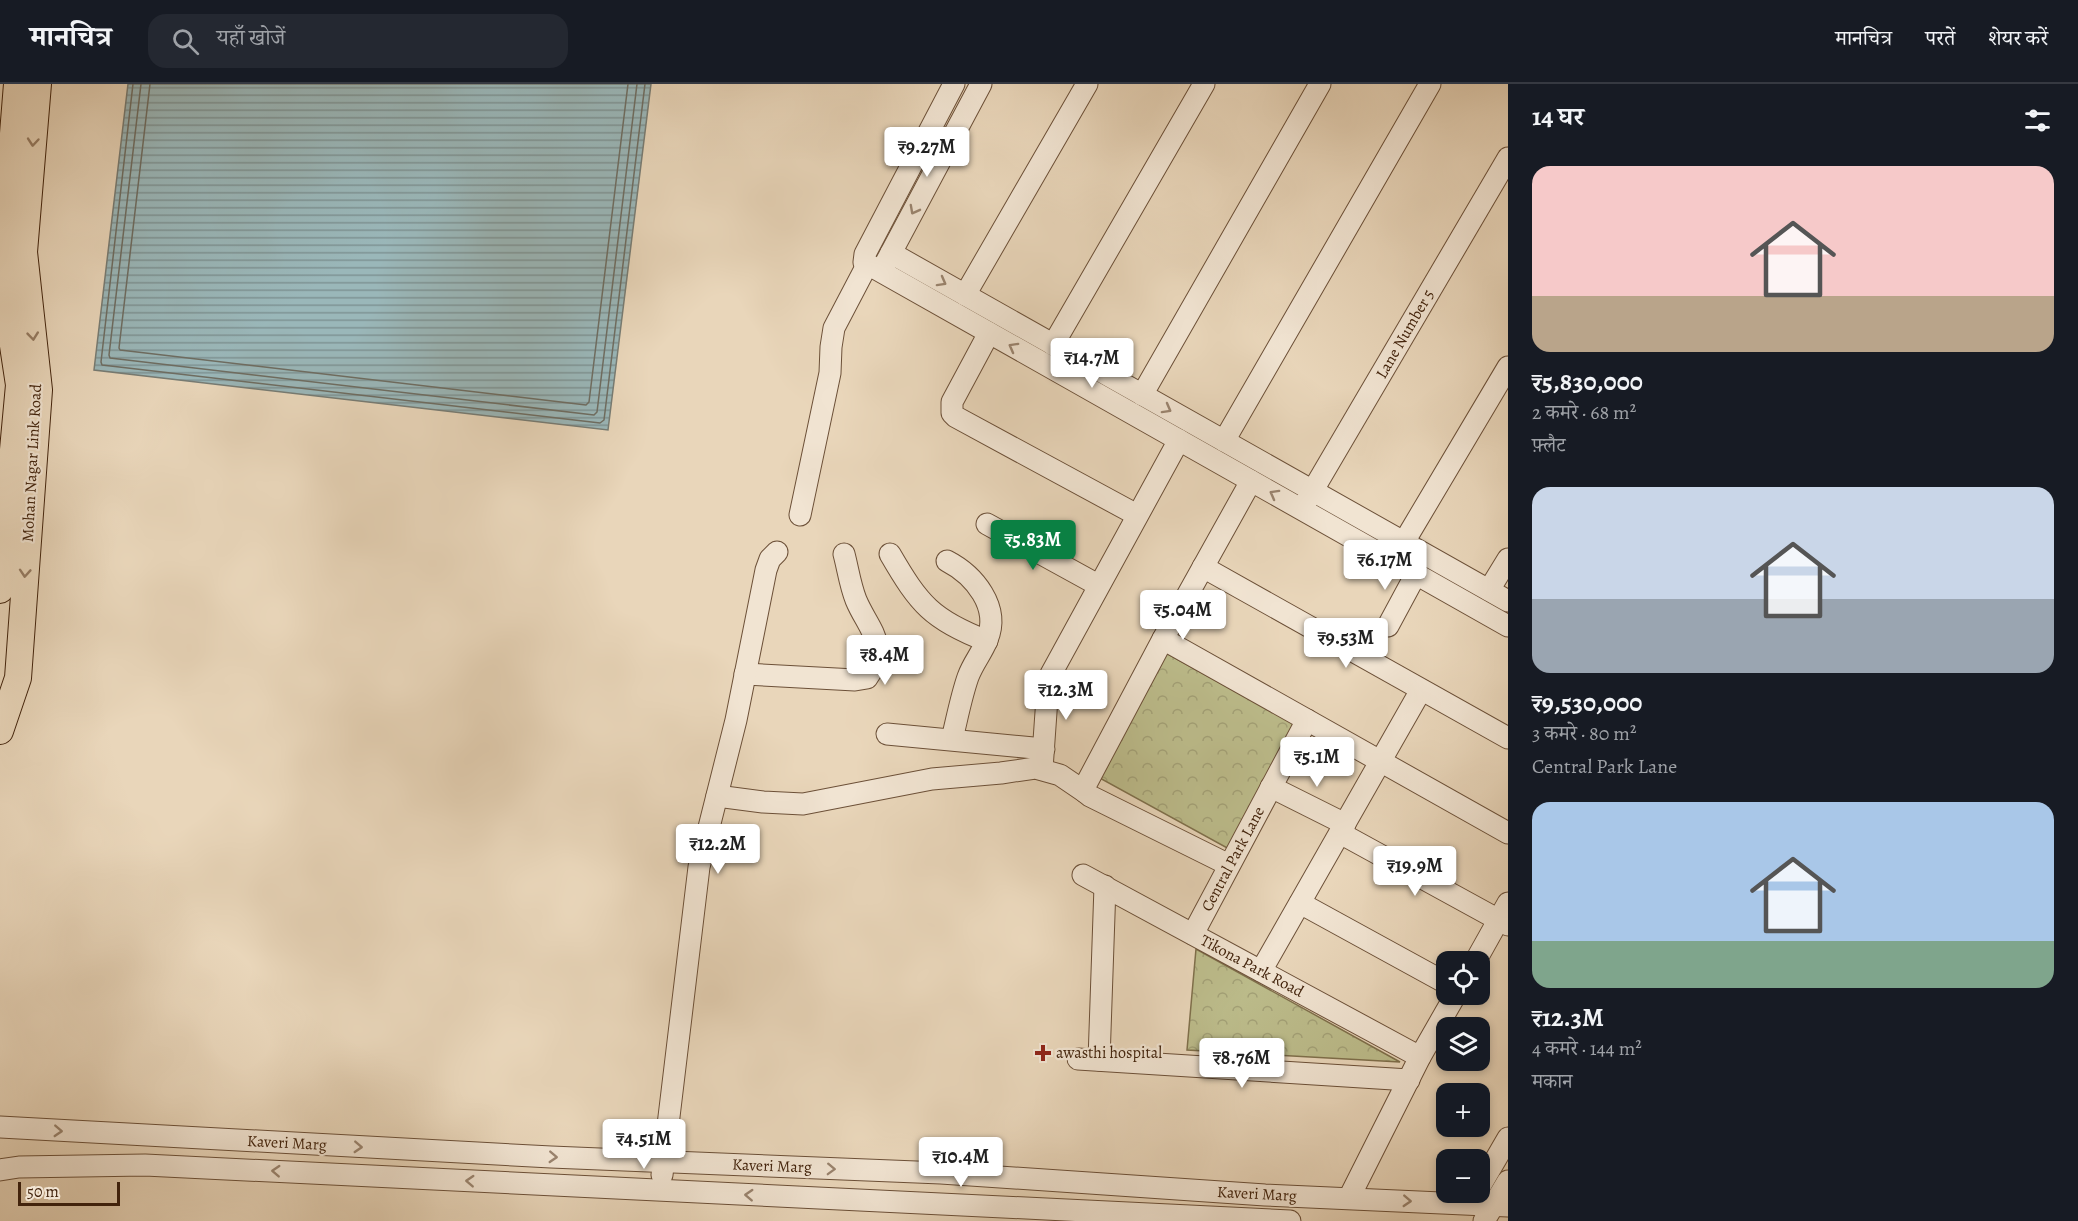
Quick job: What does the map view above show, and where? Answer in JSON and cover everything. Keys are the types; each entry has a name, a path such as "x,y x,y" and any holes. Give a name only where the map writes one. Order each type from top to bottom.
{"main road":[{"name":"Mohan Nagar Link Road","path":"0,591 19,385 8,306 4,246 17,84"},
{"name":"Mohan Nagar Link Road","path":"0,731 18,678 39,390 24,252 38,84"}],"street":[{"path":"800,515 830,374 834,328 871,264 954,84"},
{"path":"871,264 891,253 981,84"},
{"path":"965,295 1087,84"},
{"path":"1053,345 1204,84"},
{"path":"1142,395 1320,84"},
{"path":"1224,441 1430,84"},
{"name":"Lane Number 5","path":"1302,509 1508,158"},
{"path":"891,253 1508,601"},
{"path":"871,264 1508,626"},
{"path":"989,333 952,402 952,413 1137,515"},
{"path":"1404,542 1508,367"},
{"path":"717,796 803,804 932,779 1035,768 1043,759 1051,674 1179,440"},
{"path":"1085,792 1087,780 1162,639 1251,481"},
{"path":"987,524 1098,585"},
{"path":"660,1191 698,878 745,674 766,570 770,559 777,552"},
{"path":"745,674 855,680 867,678 874,666 877,639 854,594 844,554"},
{"path":"891,554 910,586 932,612 952,626 987,641"},
{"path":"1489,590 1508,559"},
{"path":"947,561 960,567 982,591 990,614 991,626 987,641 969,676 952,739"},
{"path":"1203,567 1508,738"},
{"path":"1388,626 1416,574"},
{"path":"1162,639 1508,833"},
{"path":"1261,971 1421,690"},
{"name":"Central Park Lane","path":"1193,934 1307,720"},
{"path":"886,734 952,739 1043,759 1060,775 1090,796 1229,865"},
{"path":"1271,787 1342,829 1505,916 1482,951"},
{"name":"Tikona Park Road","path":"1083,875 1420,1057"},
{"path":"1099,1060 1105,886"},
{"path":"1300,903 1436,978"},
{"path":"1349,1198 1420,1057 1450,1005"},
{"path":"1078,1059 1409,1080"},
{"name":"Kaveri Marg","path":"0,1127 504,1155 941,1173 1265,1195 1436,1200"},
{"path":"1490,1169 1508,1138"},
{"name":"Kaveri Marg","path":"0,1170 19,1167 145,1165 1290,1221"},
{"path":"941,1173 941,1204"},
{"path":"1495,1211 1508,1181"},
{"name":"Kaveri Marg","path":"1476,1203 1495,1211"}],"green space":[{"path":"1164,652 1297,725 1229,849 1096,776"},
{"path":"1196,949 1400,1062 1187,1050"}],"water":[{"path":"128,84 651,84 608,430 94,370"}],"place":[{"name":"awasthi hospital","path":"1043,1053"}]}
